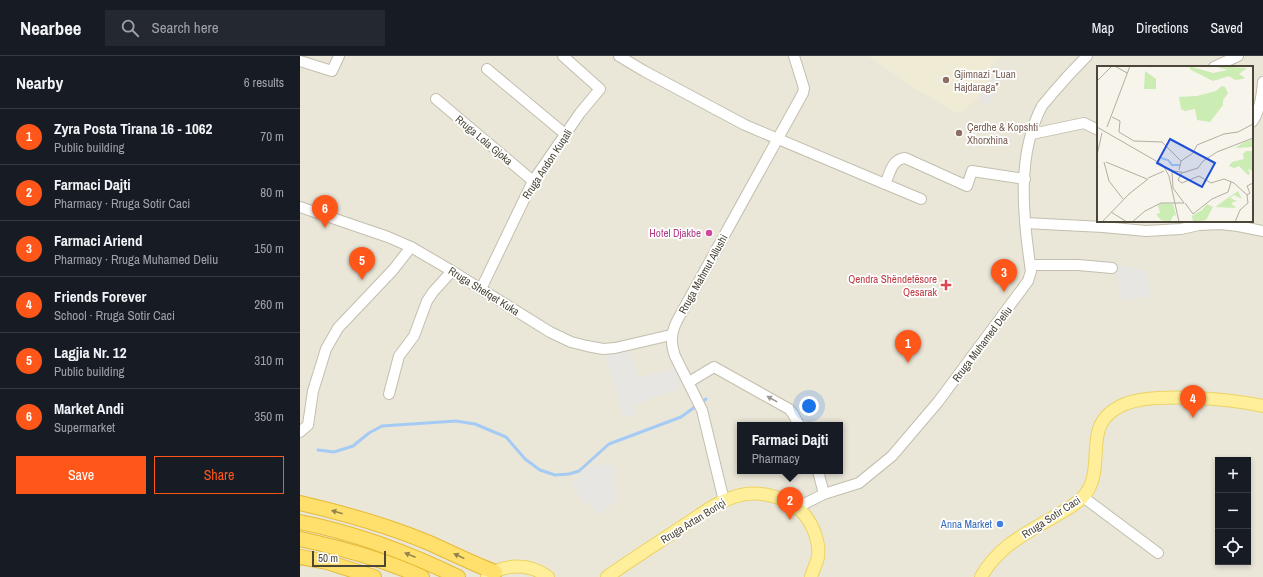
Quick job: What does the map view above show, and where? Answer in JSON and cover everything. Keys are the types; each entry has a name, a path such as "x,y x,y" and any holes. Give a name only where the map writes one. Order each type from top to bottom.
{"highway":[{"path":"300,503 334,511 390,528 427,542 490,575"},
{"path":"300,522 349,533 382,544 429,563 458,577"},
{"path":"300,539 370,557 422,577"},
{"path":"300,557 327,562 374,577"}],"main road":[{"name":"Rruga Sotir Caci","path":"981,577 991,561 1010,544 1070,508 1088,491 1093,478 1098,437 1102,423 1111,411 1134,401 1162,398 1209,399 1263,406"},
{"name":"Rruga Artan Boriçi","path":"609,576 689,522 734,496 759,494 772,496 784,500 798,508"},
{"path":"798,508 810,523 818,543 818,558 811,577"},
{"path":"490,575 509,567 524,567 534,569 548,577"}],"street":[{"path":"300,61 332,71 339,56"},
{"name":"Rruga Andon Kuqali","path":"481,289 533,181 565,134 600,89 563,56"},
{"path":"619,56 733,119 778,140 921,199"},
{"name":"Rruga Mahmut Allushi","path":"671,335 676,323 803,93 804,88 794,56"},
{"name":"Rruga Muhamed Deliu","path":"798,508 824,494 859,483 882,466 904,444 947,391 1028,281 1030,276 1030,265 1024,208 1028,150 1032,134 1043,104 1087,56"},
{"path":"1216,66 1238,56"},
{"path":"487,69 565,134"},
{"path":"1253,120 1259,104 1263,82"},
{"name":"Rruga Lola Gjoka","path":"436,99 533,181"},
{"path":"1032,134 1084,124 1097,130"},
{"path":"885,184 895,163 899,159 905,158 967,186 972,171 1025,179"},
{"name":"Rruga Shefqet Kuka","path":"300,207 388,237 411,247 550,332 572,342 587,346 615,348 671,335"},
{"path":"1025,223 1146,231 1181,229 1199,225 1220,224 1263,231"},
{"path":"300,432 308,424 313,391 326,349 338,328 393,270 411,247"},
{"path":"1030,265 1078,265 1112,268"},
{"path":"389,394 400,356 414,336 427,301 452,271"},
{"path":"671,335 672,347 675,356 702,410 724,501"},
{"path":"689,382 714,367 789,409 797,422"},
{"path":"819,474 824,494"},
{"path":"1083,497 1158,553"}],"shaded area":[{"path":"300,56 1263,56 1263,577 300,577"},
{"name":"Gjimnazi “Luan Hajdaraga”","path":"868,56 1001,56 989,68 995,72 978,98 963,111 956,113 914,88"},
{"path":"995,72 1002,78 988,107 978,98"},
{"path":"1115,264 1147,271 1150,297 1121,300"},
{"path":"629,350 639,378 675,368 681,388 633,405 636,416 623,416 606,356"},
{"path":"597,464 616,466 614,485 619,500 596,515 589,503 584,504 571,483 589,466"}],"waterway":[{"path":"318,450 334,452 353,446 369,433 382,426 456,421 475,424 506,437 525,459 540,470 555,475 569,474 579,471 609,444 681,417 706,399"}],"place":[{"name":"Gjimnazi “Luan Hajdaraga”","path":"946,80"},
{"name":"Çerdhe & Kopshti Xhorxhina","path":"959,133"},
{"name":"Market Andi","path":"325,228"},
{"name":"Hotel Djakbe","path":"709,233"},
{"name":"Lagjia Nr. 12","path":"362,280"},
{"name":"Qendra Shëndetësore Qesarak","path":"946,285"},
{"name":"Farmaci Ariend","path":"1004,292"},
{"name":"Zyra Posta Tirana 16 - 1062","path":"908,363"},
{"name":"Friends Forever","path":"1193,418"},
{"name":"Farmaci Dajti","path":"790,520"},
{"name":"Anna Market","path":"1000,524"}]}
